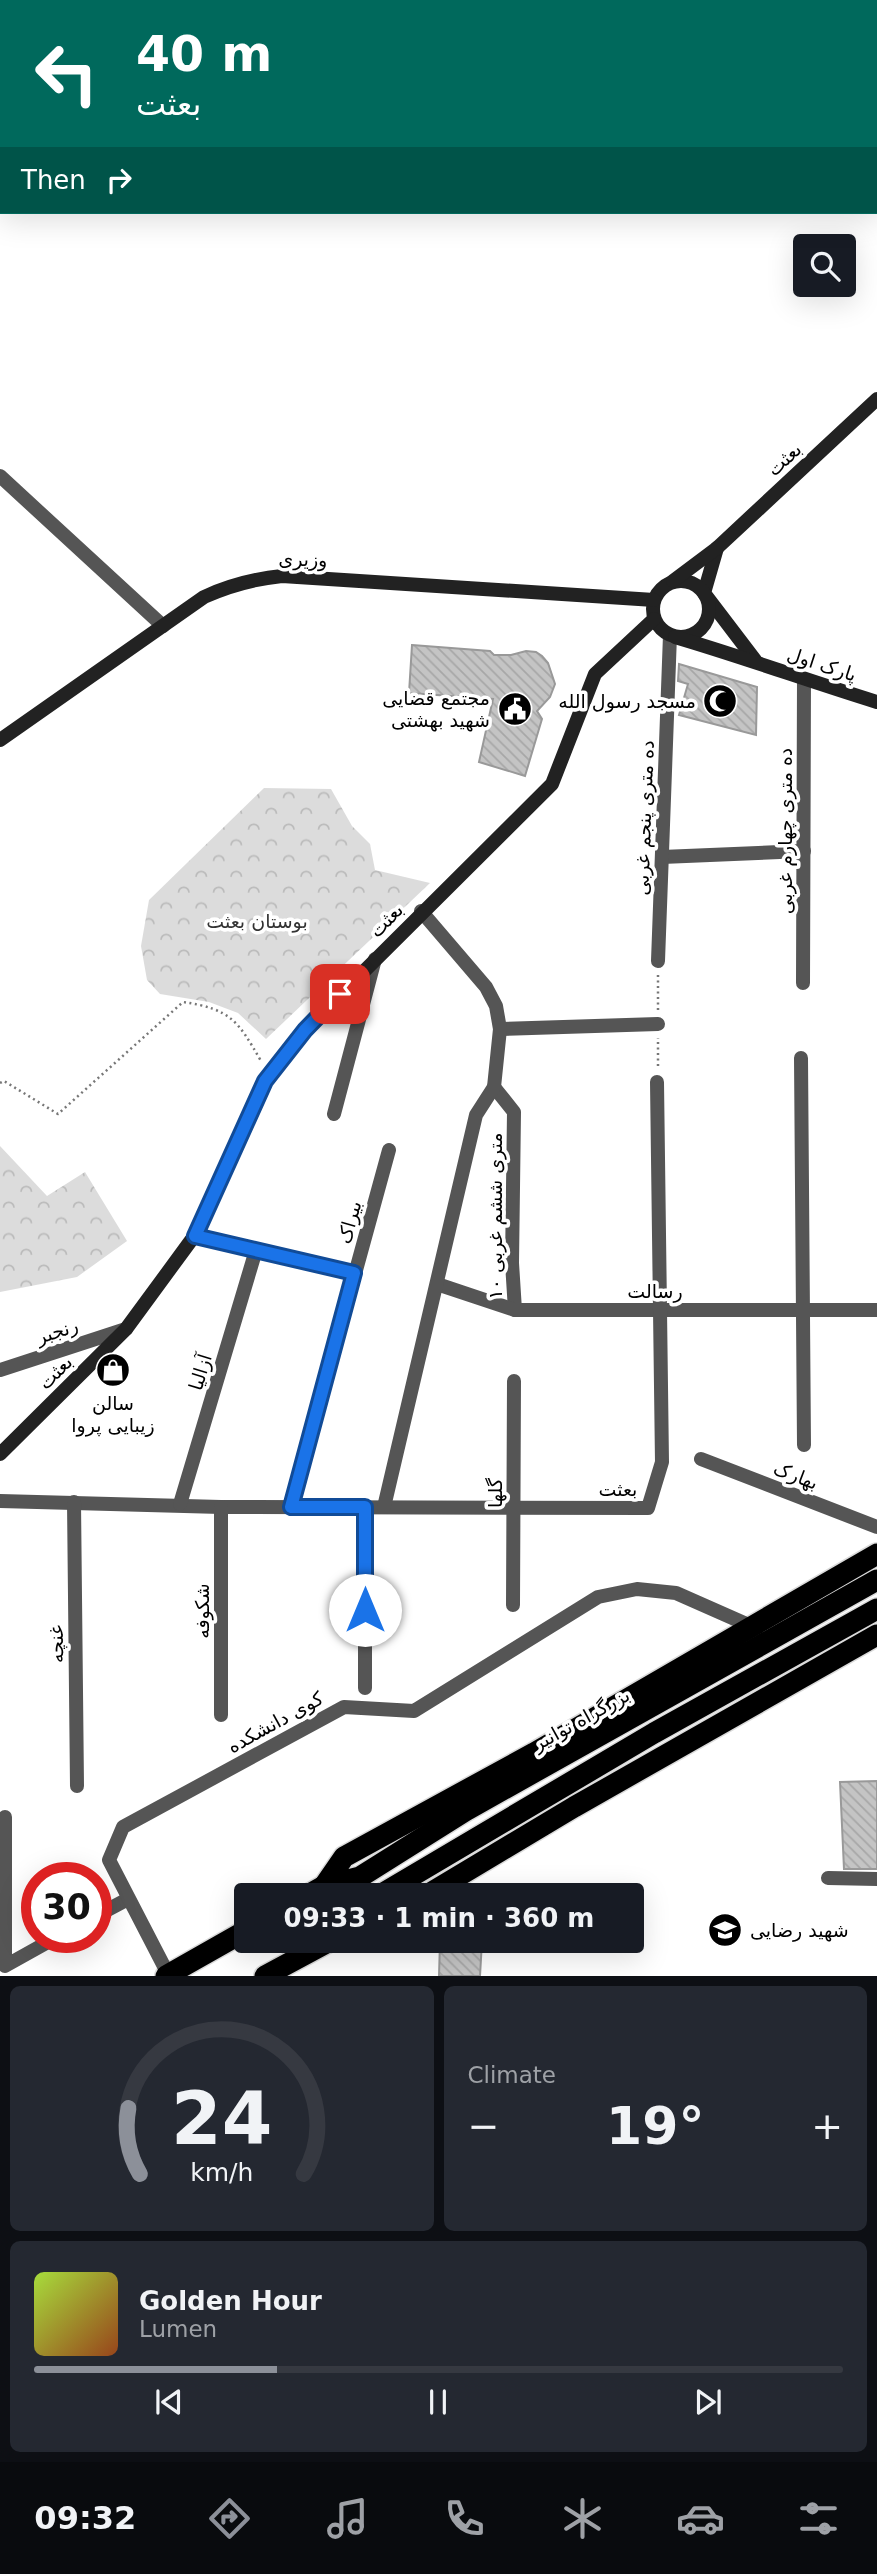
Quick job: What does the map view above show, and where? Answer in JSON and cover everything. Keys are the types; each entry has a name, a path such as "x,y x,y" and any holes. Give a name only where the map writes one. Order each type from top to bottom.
{"highway":[{"path":"323,1883 344,1857 534,1754 877,1554"},
{"name":"بزرگراه توانیر","path":"341,1883 360,1877 465,1811 877,1580"},
{"path":"400,1883 654,1733 877,1609"},
{"path":"447,1883 610,1786 877,1635"},
{"path":"167,1975 234,1937"},
{"path":"265,1976 308,1953"}],"main road":[{"name":"بعثت","path":"673,582 717,548 877,398"},
{"path":"717,548 704,593 709,611 702,628 685,637 673,636 659,627 654,619 653,600 665,585 691,582 704,593 755,660"},
{"name":"وزیری","path":"0,740 204,597 254,579 282,576 653,600"},
{"name":"بعثت","path":"0,1454 126,1329 195,1236 265,1081 305,1030 421,911 552,784 595,674 654,619"},
{"name":"پارک اول","path":"673,636 755,660 877,702"}],"street":[{"path":"0,475 163,626"},
{"name":"ده متری پنجم غربی","path":"658,961 673,636"},
{"name":"ده متری چهارم غربی","path":"803,983 804,679"},
{"path":"662,857 804,851"},
{"path":"384,1507 476,1115 494,1087 500,1029 496,1006 486,987 421,911"},
{"path":"334,1114 375,959"},
{"path":"500,1029 658,1024"},
{"path":"801,1058 804,1445"},
{"path":"657,1082 659,1310"},
{"name":"۱۰ متری ششم غربی","path":"494,1087 514,1112 512,1263 515,1310"},
{"name":"بیراک","path":"291,1507 389,1150"},
{"path":"195,1236 354,1273"},
{"name":"آزالیا","path":"180,1504 256,1250"},
{"name":"رسالت","path":"437,1284 515,1310 877,1310"},
{"name":"بعثت","path":"0,1501 221,1507 648,1508 662,1462 659,1310"},
{"name":"رنجبر","path":"0,1370 126,1329"},
{"name":"گلها","path":"513,1381 513,1605"},
{"name":"بهارک","path":"701,1459 877,1527"},
{"name":"غنچه","path":"74,1502 77,1786"},
{"name":"شکوفه","path":"221,1507 221,1715"},
{"path":"365,1507 365,1688"},
{"name":"کوی دانشکده","path":"167,1975 109,1860 123,1827 344,1707 414,1711 598,1597 637,1590 676,1593 753,1627"},
{"path":"5,1817 5,1966 28,1953"},
{"path":"828,1878 877,1879"},
{"path":"112,1908 128,1899"}],"path":[{"path":"657,1082 658,961"},
{"path":"0,1083 4,1081 58,1114 183,1002 210,1006 235,1020 270,1075"}],"green space":[{"name":"بوستان بعثت","path":"264,788 331,789 352,826 370,844 375,870 430,883 266,1039 238,1013 209,1002 160,994 147,980 141,946 149,900"},
{"path":"0,1146 47,1196 85,1172 127,1241 77,1277 0,1292"}],"building":[{"name":"مجتمع قضایی شهید بهشتی","path":"412,645 490,651 494,655 511,655 526,651 542,656 548,663 555,684 550,697 537,711 542,719 525,776 479,762 493,699 409,693"},
{"name":"مسجد رسول الله","path":"679,664 757,687 756,735 679,715 688,684 678,681"},
{"path":"877,1781 877,1869 844,1869 840,1782"},
{"path":"440,1953 481,1953 480,1976 439,1976"}],"place":[{"name":"مسجد رسول الله","path":"720,701"},
{"name":"مجتمع قضایی شهید بهشتی","path":"515,709"},
{"name":"سالن زيبايى پروا","path":"113,1370"},
{"name":"شهید رضایی","path":"725,1930"}],"route":[{"path":"340,994 305,1030 265,1081 195,1236 354,1273 291,1507 365,1507 365,1610"}]}
